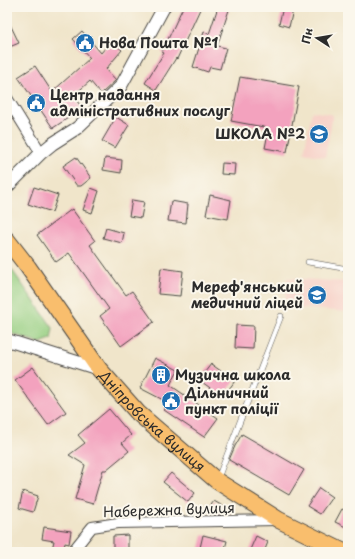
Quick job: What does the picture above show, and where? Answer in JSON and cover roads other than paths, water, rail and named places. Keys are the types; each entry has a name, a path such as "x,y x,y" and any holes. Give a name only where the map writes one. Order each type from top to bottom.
{"highway":[{"name":"Дніпровська вулиця","path":"7,240 28,267 99,368 138,413 216,481 279,520 344,552"}],"street":[{"path":"7,187 41,153 77,128 121,86 164,7"},
{"path":"7,98 41,153"},
{"path":"7,340 99,368"},
{"name":"Набережна вулиця","path":"72,552 92,527 118,523 279,520"}],"lane":[{"path":"308,262 348,269"},
{"path":"216,481 281,316"}],"place":[{"name":"Нова Пошта №1","path":"85,43"},
{"name":"Центр надання адміністративних послуг","path":"36,103"},
{"name":"ШКОЛА №2","path":"319,134"},
{"name":"Мереф'янський медичний ліцей","path":"317,295"},
{"name":"Музична школа","path":"161,375"},
{"name":"Дільничний пункт поліції","path":"171,401"}]}
